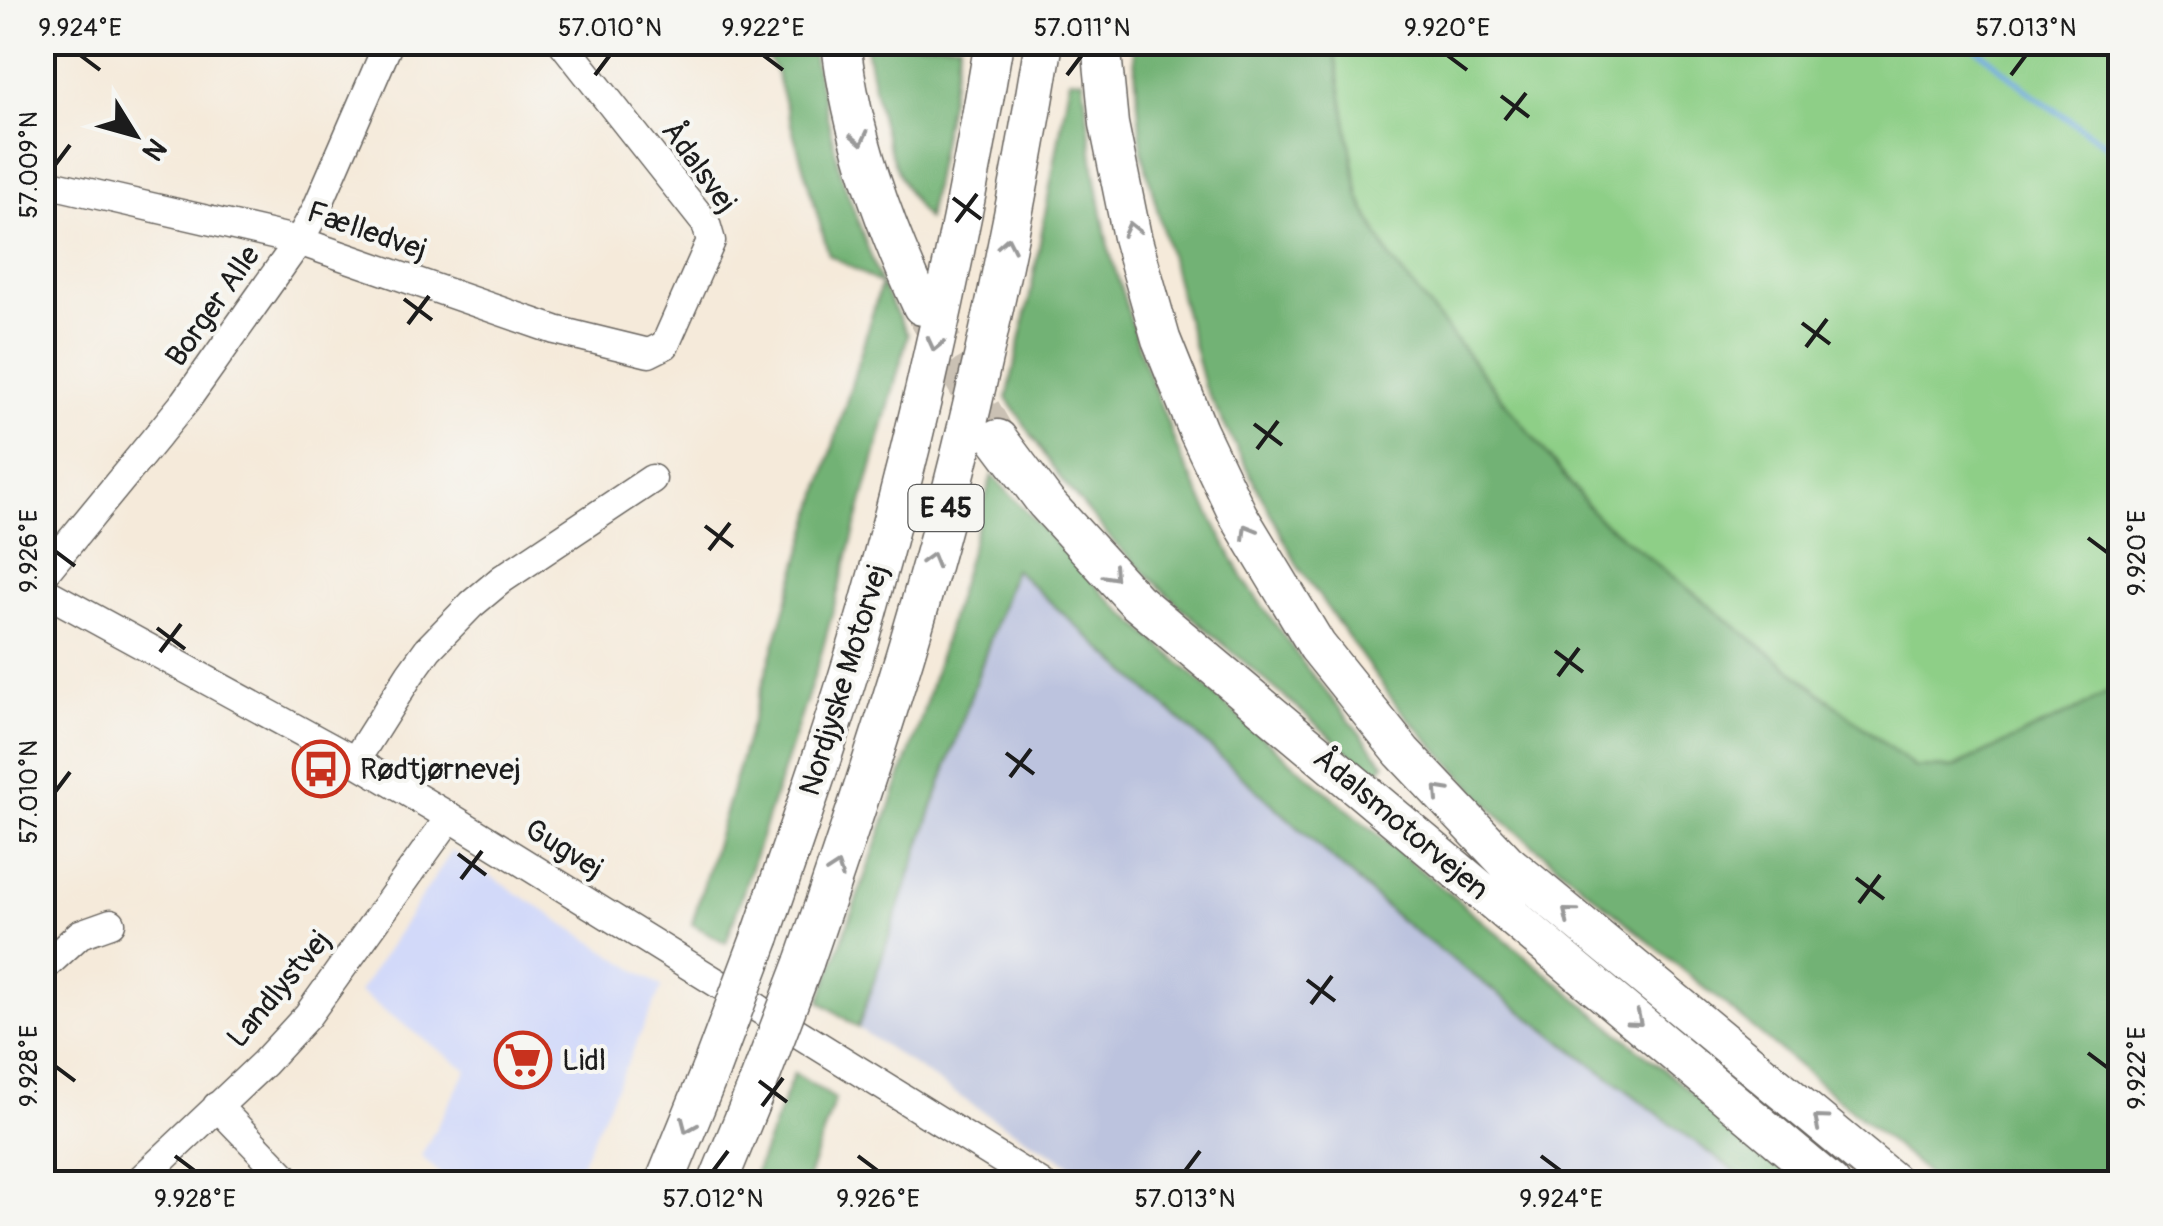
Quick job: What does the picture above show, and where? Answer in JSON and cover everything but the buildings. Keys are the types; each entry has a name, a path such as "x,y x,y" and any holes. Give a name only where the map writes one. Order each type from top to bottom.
{"highway":[{"path":"841,42 869,176 922,306"},
{"name":"Nordjyske Motorvej","path":"664,1184 761,936 866,614 948,288 994,42"},
{"name":"Nordjyske Motorvej","path":"717,1184 804,962 863,790 912,628 959,462 1000,278 1044,42"},
{"name":"Ådalsmotorvejen","path":"1101,42 1110,124 1128,218 1161,339 1198,432 1238,515 1317,646 1402,752 1507,863 1894,1184"},
{"name":"Ådalsmotorvejen","path":"998,438 1046,503 1136,601 1831,1184"}],"street":[{"name":"Borger Alle","path":"42,576 184,402 299,241 389,42"},
{"name":"Ådalsvej","path":"562,42 706,224 711,241 665,345"},
{"name":"Fælledvej","path":"42,182 299,241 556,330 649,353 665,345"},
{"path":"355,762 428,649 472,604 502,579 652,479"},
{"name":"Gugvej","path":"42,590 450,817 1041,1184"},
{"name":"Landlystvej","path":"136,1184 264,1063 308,1015 450,817"},
{"path":"42,969 80,934 111,923"},
{"path":"217,1106 292,1184"}],"shaded area":[{"path":"1014,569 1400,920 1750,1183 1101,1183 986,1114 858,1028"},
{"path":"452,851 662,987 572,1183 450,1183 421,1156 467,1070 359,992"}],"green space":[{"path":"761,43 810,43 841,175 881,284 829,255 776,73"},
{"path":"865,43 960,43 927,219 892,158"},
{"path":"1133,43 1333,43 1359,197 1390,258 1597,517 1914,767 1953,768 2086,705 2120,684 2120,1183 1939,1183 1502,819 1397,706 1299,568 1204,386 1142,152"},
{"path":"1333,43 2120,43 2120,684 2086,705 1953,768 1914,767 1597,517 1390,258 1359,197"},
{"path":"1070,78 1083,79 1108,246 1142,357 1181,458 1244,580 1305,666 1385,764 1375,775 1184,610 1116,545 1060,478 1007,398"},
{"path":"881,284 908,335 819,662 726,943 692,924"},
{"path":"992,475 1106,596 1256,732 1802,1183 1750,1183 1400,920 1014,569 858,1028 820,1001 919,726"},
{"path":"794,1073 835,1099 806,1183 751,1183"}],"waterway":[{"path":"1969,42 2037,98 2107,145 2120,173"}],"tunnel":[{"path":"925,312 998,439"}],"place":[{"name":"Rødtjørnevej","path":"321,769"},
{"name":"Lidl","path":"523,1060"}]}
